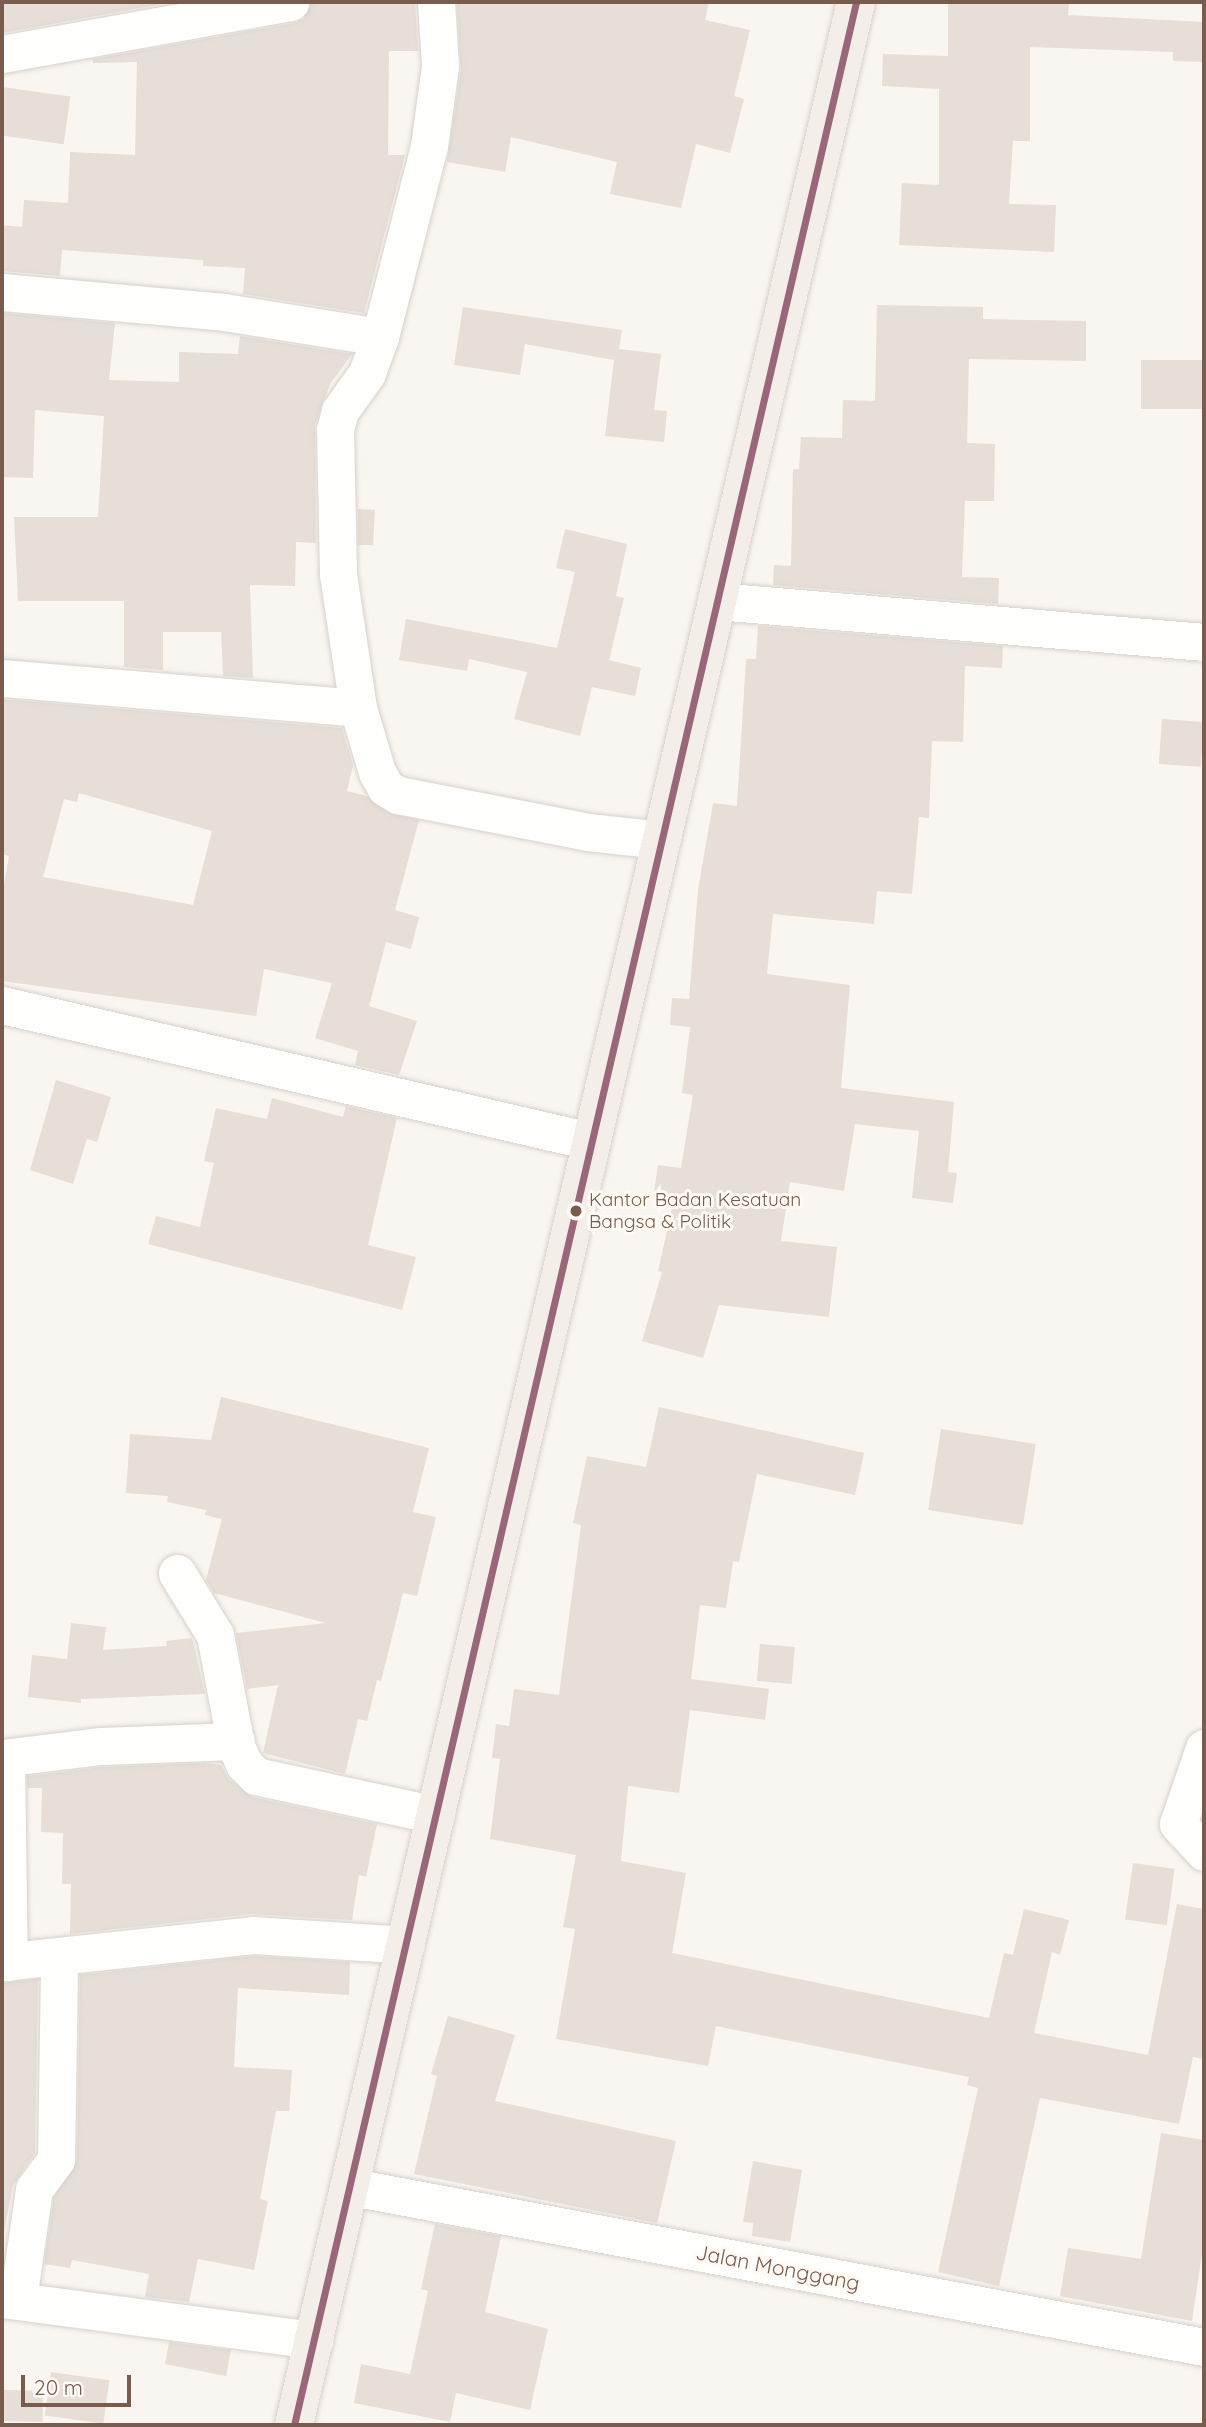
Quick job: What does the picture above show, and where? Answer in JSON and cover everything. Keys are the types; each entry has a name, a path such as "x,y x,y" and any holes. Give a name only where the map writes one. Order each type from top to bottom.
{"main road":[{"path":"294,2425 352,2187 590,1141 856,2"}],"street":[{"path":"2,54 290,2"},
{"path":"436,2 440,66 429,146 380,337 367,373 340,411 335,430 338,575 358,708 377,772 386,788 398,795 549,825 662,840"},
{"path":"2,292 224,312 380,337"},
{"path":"716,601 1204,642"},
{"path":"2,678 358,708"},
{"path":"2,1005 484,1113 590,1141"},
{"path":"177,1573 215,1635 236,1741 244,1764 256,1776 436,1815"},
{"path":"236,1741 101,1746 4,1758 5,1962 59,1959 253,1935 406,1945"},
{"path":"1204,1748 1178,1824 1204,1852"},
{"path":"59,1959 56,2160 18,2188 10,2299 314,2340"},
{"name":"Jalan Monggang","path":"352,2187 1204,2347"}],"building":[{"path":"2,2 173,2 2,33"},
{"path":"415,2 418,51 389,51 388,155 405,155 364,313 243,294 245,268 203,266 203,260 62,250 60,276 2,271 2,225 22,227 24,200 68,203 70,152 135,155 137,62 93,63 93,59 294,23 304,18 310,3"},
{"path":"457,2 709,2 705,20 750,30 734,96 744,99 730,153 696,144 681,208 610,194 617,162 511,137 505,172 447,162 461,69"},
{"path":"948,2 1069,2 1068,15 1204,22 1204,62 1173,61 1173,52 1030,47 1030,141 1013,141 1009,204 1056,205 1054,252 899,245 902,183 939,185 939,89 882,86 883,54 948,56"},
{"path":"2,87 70,97 64,144 2,135"},
{"path":"877,305 983,307 983,319 1086,321 1086,361 969,359 967,443 995,444 994,501 965,501 962,577 999,578 998,604 773,585 774,565 791,566 793,469 799,469 801,437 842,438 843,400 875,401"},
{"path":"463,307 622,330 619,349 661,354 654,410 667,411 664,442 605,436 614,360 525,344 520,375 454,365"},
{"path":"2,313 115,323 109,380 179,382 179,352 238,354 240,336 352,354 330,384 315,425 316,543 296,542 295,586 250,585 253,678 223,676 221,632 163,632 163,670 124,667 124,601 18,601 14,517 98,517 104,416 35,410 33,478 2,477"},
{"path":"1141,360 1204,360 1204,409 1141,409"},
{"path":"358,509 375,510 373,545 358,545"},
{"path":"565,529 627,544 616,596 624,598 609,660 641,668 635,696 592,687 580,736 514,719 527,672 469,659 467,671 399,660 406,619 557,648 575,572 556,568"},
{"path":"758,626 1003,646 1002,668 965,666 963,742 932,741 929,818 919,817 912,894 877,891 874,924 773,914 767,974 850,985 841,1088 954,1102 948,1172 957,1173 953,1203 912,1198 919,1131 855,1124 844,1191 790,1182 781,1241 837,1247 829,1317 719,1305 703,1358 642,1341 662,1272 658,1271 675,1195 654,1192 658,1165 681,1168 693,1095 682,1093 690,1027 670,1025 672,998 689,999 698,890 713,803 737,806 746,659 756,659"},
{"path":"2,699 342,728 353,765 347,791 367,796 388,813 419,820 395,910 419,917 411,949 386,942 369,1006 417,1021 399,1075 355,1065 358,1051 315,1038 332,983 264,969 256,1016 2,981 2,897 9,856 2,854","holes":["79,793 212,831 193,905 43,877 64,799 77,802"]},
{"path":"1162,719 1204,722 1201,767 1159,764"},
{"path":"56,1080 111,1097 97,1142 87,1139 73,1184 30,1170"},
{"path":"272,1098 343,1117 346,1106 397,1118 368,1245 416,1257 402,1310 148,1244 156,1216 200,1227 214,1163 204,1161 216,1108 267,1119"},
{"path":"221,1397 429,1448 413,1512 436,1517 417,1596 403,1593 381,1681 377,1680 367,1721 358,1719 345,1774 263,1753 278,1685 247,1689 236,1633 326,1623 214,1593 206,1580 222,1519 205,1515 206,1510 167,1502 168,1496 126,1493 130,1434 211,1440"},
{"path":"659,1407 864,1453 855,1495 757,1474 739,1562 733,1561 726,1608 700,1605 691,1679 769,1689 765,1720 690,1710 679,1793 628,1786 621,1861 686,1873 672,1953 989,2018 1004,1953 1013,1955 1024,1909 1069,1920 1060,1955 1052,1952 1034,2033 1148,2055 1177,1904 1204,1909 1204,2059 1193,2057 1179,2124 1040,2098 999,2286 938,2272 978,2088 967,2085 969,2077 716,2026 708,2066 556,2039 575,1929 563,1927 576,1855 490,1839 500,1759 492,1758 496,1724 509,1726 514,1689 559,1695 581,1525 573,1523 587,1456 646,1467"},
{"path":"941,1429 1036,1444 1023,1525 928,1510"},
{"path":"71,1623 106,1627 103,1650 167,1646 166,1641 192,1638 205,1694 81,1699 81,1703 28,1697 32,1655 67,1659"},
{"path":"760,1644 795,1647 792,1684 757,1681"},
{"path":"205,1763 221,1765 229,1779 252,1797 377,1824 366,1877 359,1875 352,1920 251,1914 70,1934 71,1884 62,1884 63,1833 41,1832 42,1788 27,1788 27,1776 103,1767"},
{"path":"1133,1863 1175,1869 1167,1925 1125,1919"},
{"path":"253,1956 350,1962 349,1995 238,1988 234,2067 292,2070 289,2111 276,2111 260,2199 268,2201 254,2270 198,2259 189,2302 145,2297 149,2274 72,2260 70,2268 44,2264 54,2197 77,2160 80,1975"},
{"path":"38,1979 35,2153 13,2185 2,2243 2,1983"},
{"path":"448,2016 515,2035 495,2101 676,2141 657,2223 414,2174 437,2076 431,2074"},
{"path":"1161,2133 1204,2140 1204,2241 1192,2321 1060,2296 1068,2248 1141,2259"},
{"path":"753,2161 802,2170 790,2242 752,2236 753,2223 743,2222"},
{"path":"435,2224 501,2236 485,2312 548,2329 530,2410 456,2393 450,2422 354,2403 361,2364 410,2374 428,2291 421,2289"},
{"path":"169,2342 231,2350 226,2376 165,2364"},
{"path":"51,2372 109,2380 103,2424 45,2416"},
{"path":"2,2390 43,2391 42,2422 2,2421"}],"transit line":[{"path":"294,2425 856,2"}],"place":[{"name":"Kantor Badan Kesatuan Bangsa & Politik","path":"576,1211"}]}
